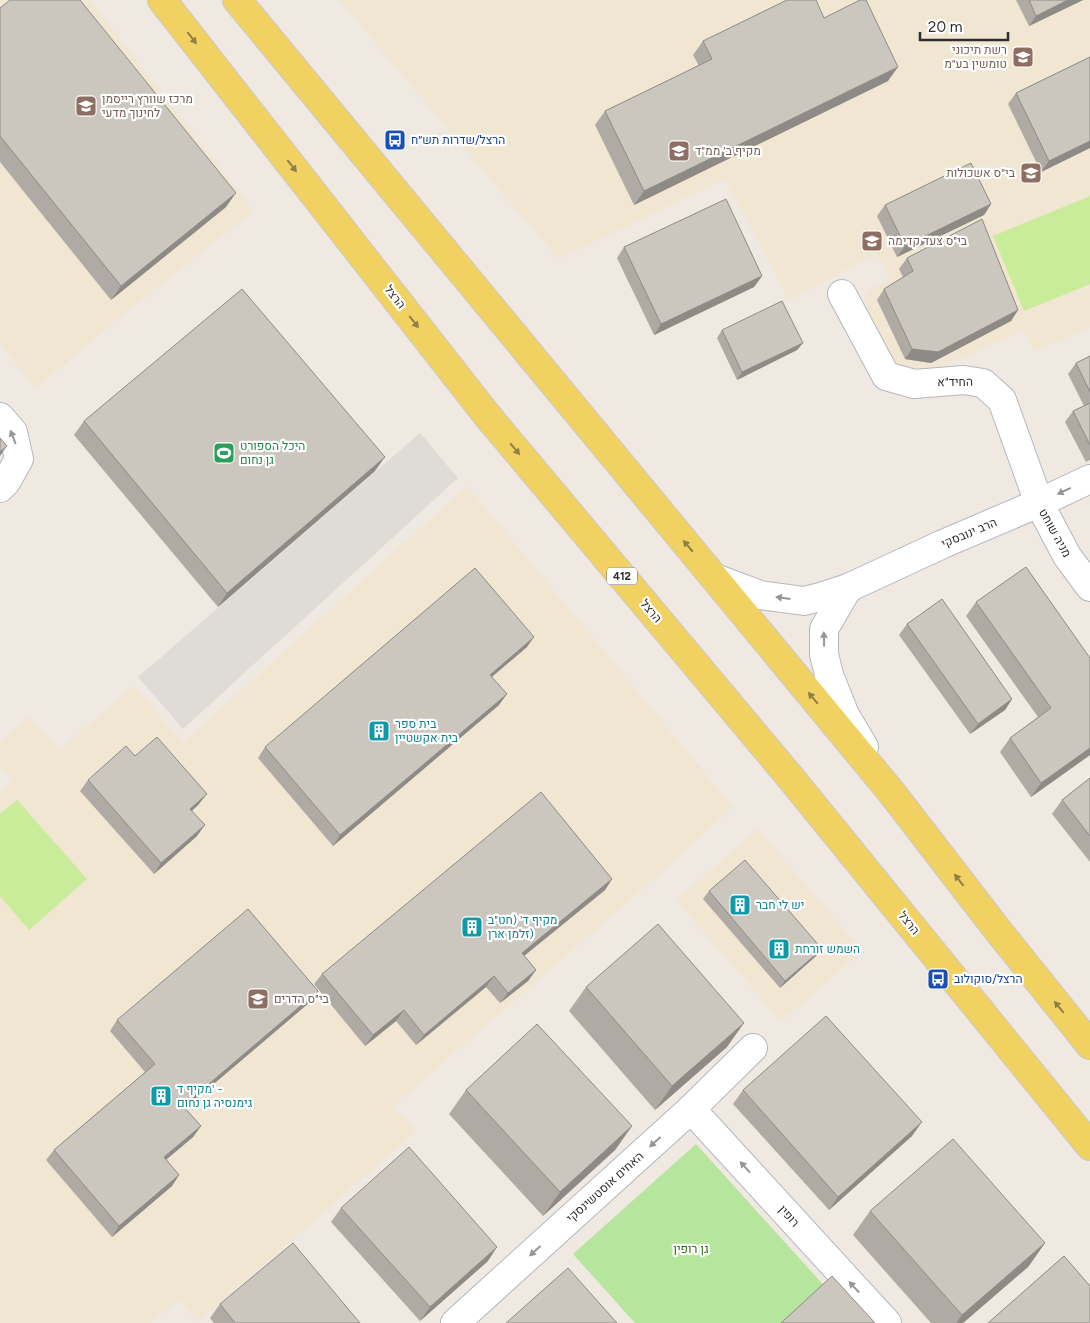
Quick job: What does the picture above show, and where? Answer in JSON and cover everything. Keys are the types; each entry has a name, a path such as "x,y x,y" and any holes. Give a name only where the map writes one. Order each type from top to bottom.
{"main road":[{"name":"הרצל","path":"162,0 486,414 790,777 1090,1146"},
{"path":"237,0 892,794 1090,1045"}],"street":[{"name":"החיד\"א","path":"842,294 886,376 914,384 964,380 983,383 1002,400 1039,503"},
{"path":"0,417 13,432 19,458 6,482 0,488"},
{"name":"הרב ינובסקי","path":"714,578 760,595 804,601 848,588 1090,479"},
{"name":"מניה שוחט","path":"1039,503 1067,556 1090,587"},
{"path":"848,588 824,629 826,661 829,675 845,715 892,794"},
{"name":"האחים אוסטשינסקי","path":"455,1323 691,1109 753,1048"},
{"name":"רופין","path":"691,1109 887,1323"}],"shaded area":[{"name":"מרכז שוורץ רייסמן לחינוך מדעי","path":"0,0 90,0 253,211 114,322 36,388 0,344"},
{"path":"339,0 1090,0 1090,328 1034,351 1024,330 932,371 899,367 866,312 865,292 890,279 876,254 789,300 725,179 558,259"},
{"path":"420,433 458,478 183,729 138,677"},
{"name":"בי\"ס הדרים","path":"467,486 733,807 639,892 393,1106 416,1131 198,1322 178,1300 151,1323 0,1323 0,793 13,782 0,767 0,742 28,717 59,750 134,686 183,743"},
{"path":"758,829 862,951 781,1021 676,900"}],"green space":[{"path":"1090,196 1090,284 1024,311 993,236"},
{"path":"17,800 87,879 29,930 0,896 0,814"},
{"name":"גן רופין","path":"696,1144 858,1323 635,1323 573,1254"}],"building":[{"name":"מרכז שוורץ רייסמן לחינוך מדעי","path":"10,0 80,0 236,193 121,286 0,136 0,8"},
{"path":"787,0 816,0 824,18 860,0 866,0 898,67 644,191 605,111 712,59 703,41"},
{"path":"1029,0 1068,0 1036,16"},
{"path":"1090,57 1090,141 1049,161 1016,93"},
{"path":"971,163 991,204 905,246 885,205"},
{"path":"726,199 762,276 661,324 624,247"},
{"path":"982,219 1018,310 938,352 912,349 884,289 913,271 907,258"},
{"name":"היכל הספורט גן נחום","path":"242,289 385,457 227,593 84,421"},
{"path":"782,301 803,343 742,372 722,330"},
{"path":"1090,356 1090,392 1076,363"},
{"path":"1090,403 1090,445 1073,411"},
{"path":"0,438 7,446 0,452"},
{"path":"1026,567 1090,658 1090,748 1041,783 1010,738 1051,708 976,602"},
{"name":"בית ספר בית אקשטיין","path":"475,568 534,637 490,675 507,694 340,835 265,747"},
{"path":"942,599 1012,699 978,724 907,624"},
{"path":"157,737 207,794 190,809 205,825 161,863 88,780 126,746 135,756"},
{"path":"1090,778 1090,836 1062,800"},
{"name":"מקיף ד' (חט\"ב זלמן ארן)","path":"541,792 612,879 522,953 536,970 508,993 494,976 424,1035 404,1010 373,1035 322,974"},
{"path":"745,860 822,949 785,981 709,891"},
{"name":"מקיף ד' - גימנסיה גן נחום","path":"248,909 318,991 183,1106 201,1126 164,1157 179,1175 119,1226 54,1150 155,1064 117,1020"},
{"path":"658,924 744,1023 672,1086 586,987"},
{"path":"826,1016 922,1122 838,1197 743,1090"},
{"path":"537,1024 632,1126 560,1192 466,1090"},
{"path":"953,1139 1045,1243 962,1315 870,1211"},
{"path":"409,1147 497,1247 430,1307 341,1208"},
{"path":"293,1243 360,1323 235,1323 220,1304"},
{"path":"1064,1256 1090,1286 1090,1323 988,1323"},
{"path":"568,1268 617,1323 506,1323"},
{"path":"832,1276 875,1323 781,1323"}],"place":[{"name":"רשת תיכוני טומשין בע\"מ","path":"1023,57"},
{"name":"מרכז שוורץ רייסמן לחינוך מדעי","path":"86,106"},
{"name":"הרצל/שדרות תש״ח","path":"395,140"},
{"name":"מקיף ב' ממ\"ד","path":"679,151"},
{"name":"בי\"ס אשכולות","path":"1031,173"},
{"name":"בי\"ס צעד קדימה","path":"872,241"},
{"name":"היכל הספורט גן נחום","path":"224,453"},
{"name":"בית ספר בית אקשטיין","path":"379,731"},
{"name":"יש לי חבר","path":"740,905"},
{"name":"מקיף ד' (חט\"ב זלמן ארן)","path":"472,927"},
{"name":"השמש זורחת","path":"779,949"},
{"name":"הרצל/סוקולוב","path":"938,979"},
{"name":"בי\"ס הדרים","path":"258,999"},
{"name":"מקיף ד' - גימנסיה גן נחום","path":"161,1096"}]}
